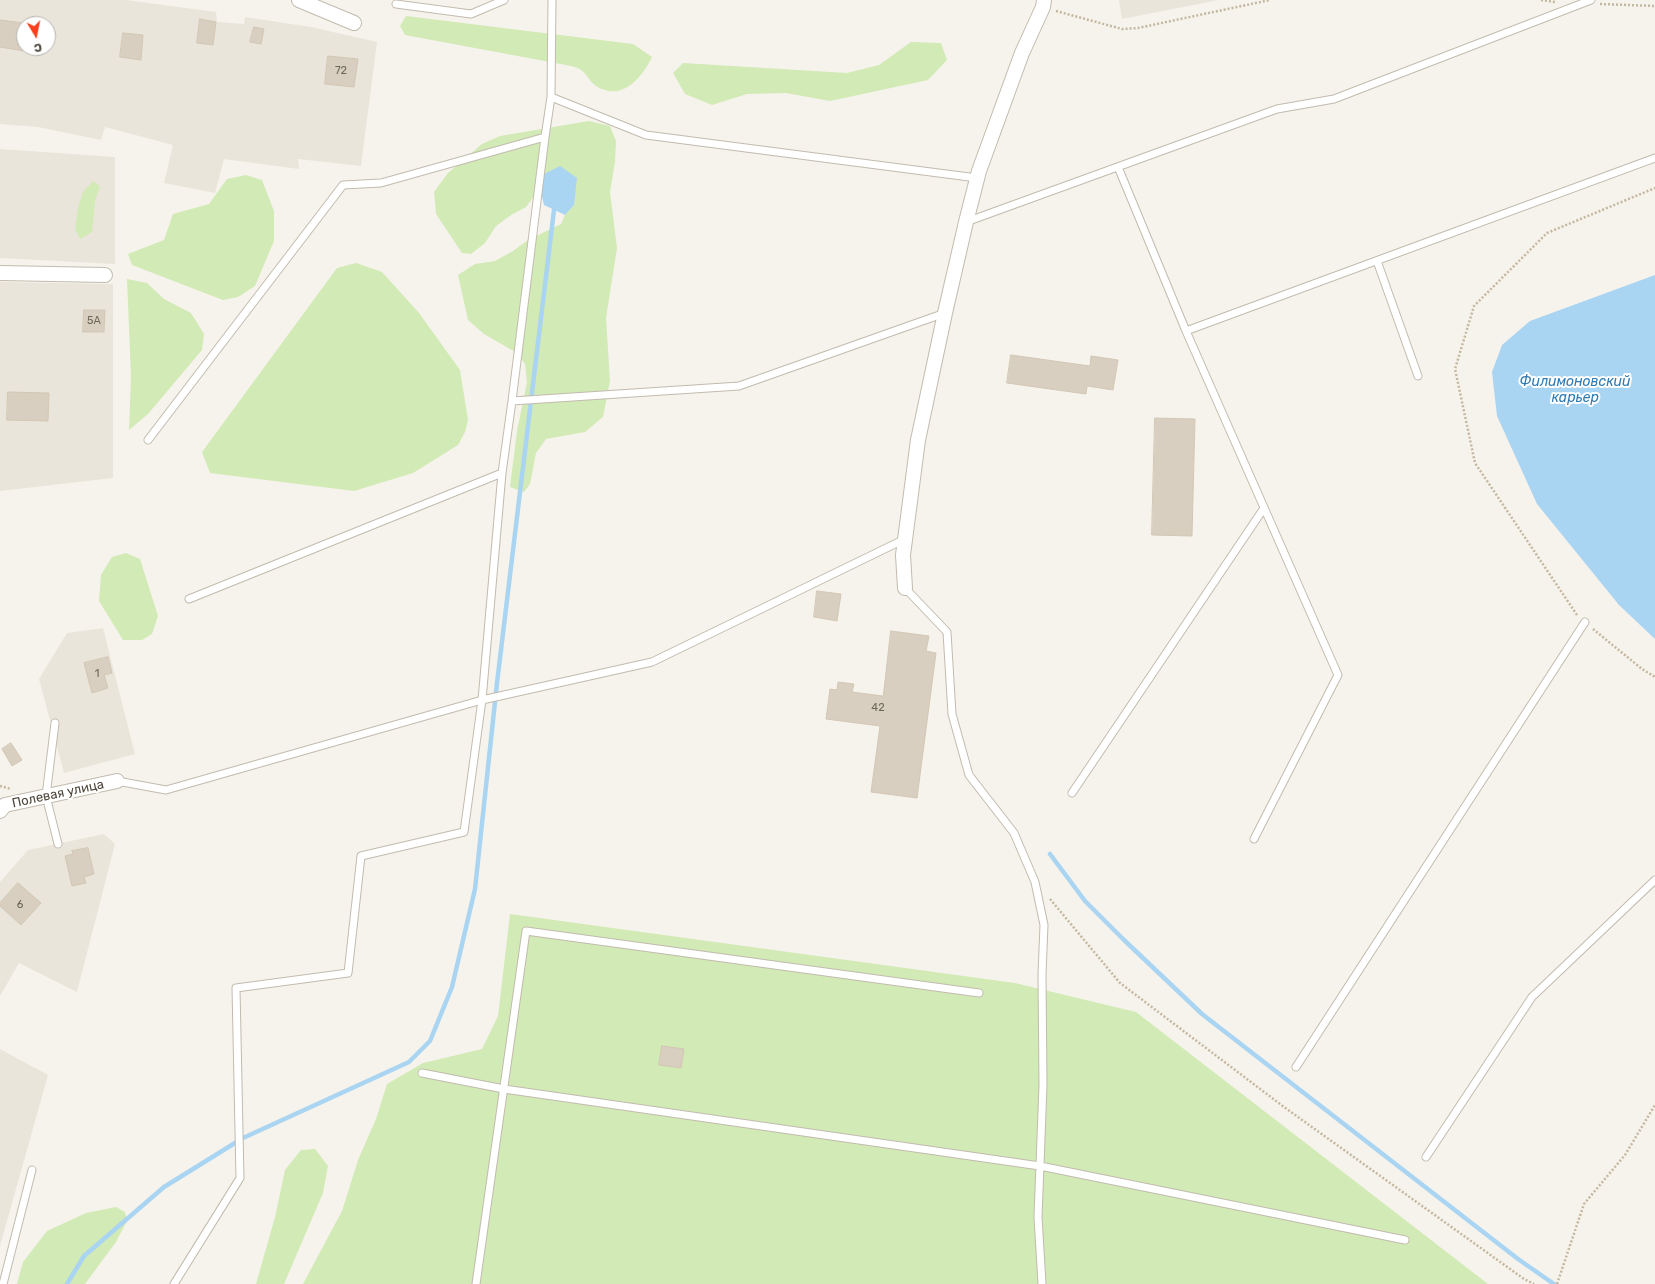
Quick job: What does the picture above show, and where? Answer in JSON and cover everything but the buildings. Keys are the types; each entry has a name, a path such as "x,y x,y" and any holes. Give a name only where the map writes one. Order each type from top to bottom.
{"street":[{"path":"299,0 354,23"},
{"path":"905,588 903,555 918,440 966,222 977,178 1022,53 1043,3"},
{"path":"0,273 105,275"},
{"name":"Полевая улица","path":"0,810 5,805 118,781"}],"lane":[{"path":"396,4 471,14 504,0"},
{"path":"174,1284 240,1178 236,988 348,973 362,856 464,832 482,700 502,474 551,97 552,0"},
{"path":"966,222 1277,109 1334,99 1591,0"},
{"path":"551,97 646,135 977,178"},
{"path":"148,440 343,185 381,183 545,137"},
{"path":"1186,331 1655,158"},
{"path":"1118,167 1186,331 1338,675 1254,839"},
{"path":"1377,261 1418,376"},
{"path":"512,401 739,386 945,313"},
{"path":"189,599 502,474"},
{"path":"1072,793 1264,508"},
{"path":"118,781 166,790 482,700 652,662 905,539"},
{"path":"905,588 947,632 952,714 969,775 1014,833 1035,882 1044,925 1042,974 1043,1085 1038,1217 1042,1284"},
{"path":"1296,1067 1585,622"},
{"path":"55,723 46,796 58,844"},
{"path":"1426,1157 1532,997 1655,880"},
{"path":"476,1284 526,931 979,993"},
{"path":"422,1073 504,1089 1040,1166 1405,1240"},
{"path":"3,1284 32,1170"}],"path":[{"path":"1043,3 1122,29 1138,28 1270,0"},
{"path":"1655,188 1547,234 1474,306 1455,369 1475,463 1578,616 1642,669 1655,677"},
{"path":"1035,882 1120,983 1291,1111 1524,1279 1534,1284"},
{"path":"1557,1284 1584,1204 1625,1155 1655,1105"}],"shaded area":[{"path":"0,0 126,0 216,12 217,22 244,24 245,17 311,27 377,42 361,166 298,159 299,169 224,159 215,193 164,183 173,145 105,127 101,140 38,127 0,124"},
{"path":"1119,0 1219,0 1122,19"},
{"path":"0,149 115,157 115,264 0,258"},
{"path":"0,282 113,284 113,478 0,491"},
{"path":"103,628 135,754 64,773 39,679 67,633"},
{"path":"104,834 115,844 77,992 19,963 0,996 0,882 28,850"},
{"path":"0,1049 48,1075 0,1246"}],"green space":[{"path":"406,16 633,44 652,57 642,73 630,86 622,90 605,90 596,86 583,72 574,67 405,35 400,26"},
{"path":"911,42 941,43 947,60 928,80 830,101 786,93 747,94 712,105 685,94 673,73 683,63 847,73 879,65"},
{"path":"589,121 610,126 616,141 615,162 610,192 617,248 606,318 610,381 603,417 585,432 546,439 536,453 530,484 524,492 510,487 517,431 527,382 525,364 517,353 484,334 468,320 458,275 475,264 495,261 513,251 528,240 561,224 565,215 574,205 540,188 526,207 511,215 496,226 485,243 471,254 462,253 436,214 434,192 448,173 482,144 500,136"},
{"path":"246,175 262,180 274,211 274,241 255,286 238,297 223,300 132,265 128,254 164,240 173,214 209,204 227,179"},
{"path":"93,181 100,186 95,201 92,232 80,239 75,229 78,208 83,192"},
{"path":"356,263 382,272 419,313 460,370 468,420 465,432 458,445 413,473 354,491 210,473 202,452 337,268"},
{"path":"127,279 147,283 164,299 191,313 204,334 202,350 148,414 129,430 131,377"},
{"path":"126,553 140,559 158,616 152,634 142,640 123,640 99,601 101,575 112,557"},
{"path":"510,914 1015,983 1136,1012 1488,1284 303,1284 342,1211 358,1160 376,1119 387,1084 423,1063 482,1049 498,1016"},
{"path":"315,1149 328,1166 323,1193 284,1284 256,1284 275,1217 285,1170 301,1150"},
{"path":"116,1207 125,1212 127,1221 116,1242 85,1284 17,1284 23,1262 47,1231 86,1213"}],"water":[{"path":"560,166 577,178 574,205 565,215 544,205 540,188 544,174"},
{"name":"Филимоновский карьер","path":"1655,275 1655,639 1619,605 1537,504 1497,416 1492,372 1502,345 1530,321"}],"waterway":[{"path":"67,1284 84,1256 164,1187 243,1138 409,1062 430,1041 452,987 475,889 497,683 554,210"},
{"path":"1050,854 1085,901 1202,1014 1518,1259 1554,1284"}]}
